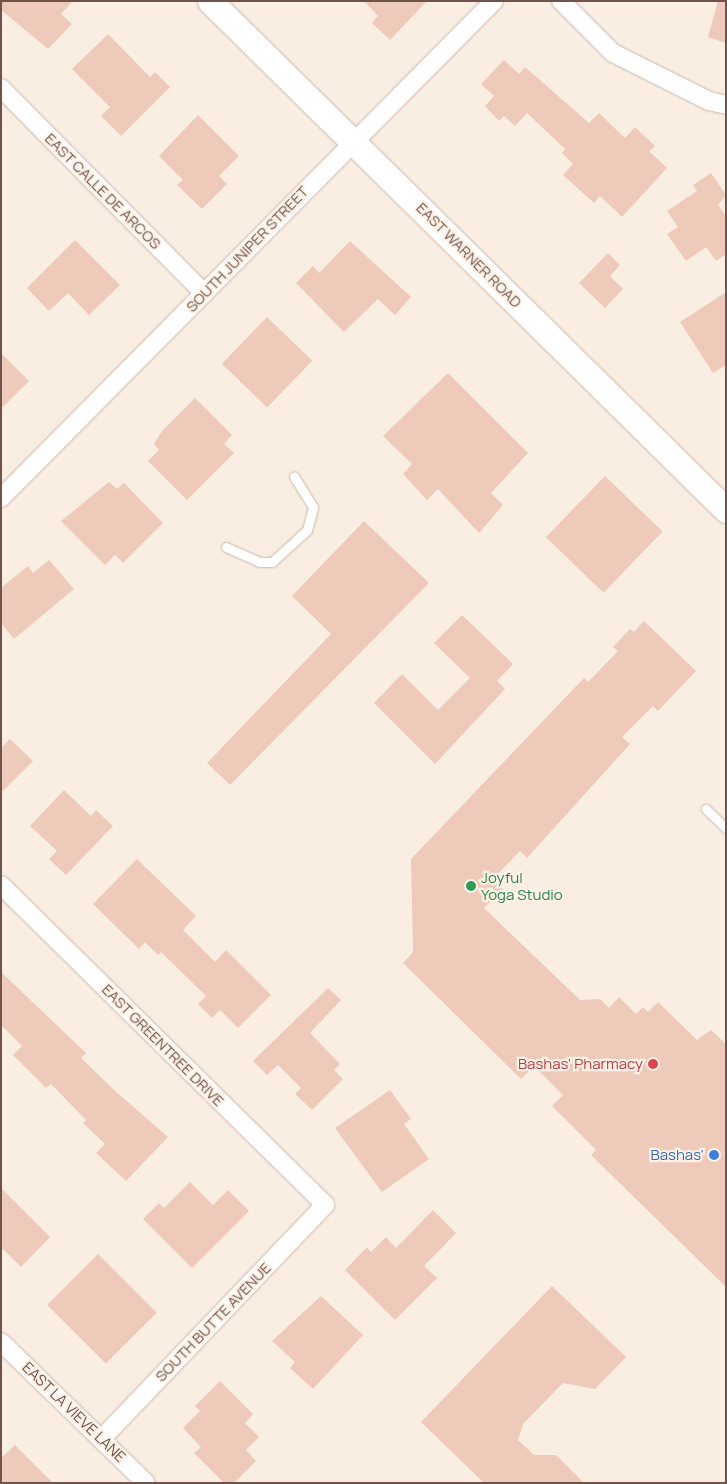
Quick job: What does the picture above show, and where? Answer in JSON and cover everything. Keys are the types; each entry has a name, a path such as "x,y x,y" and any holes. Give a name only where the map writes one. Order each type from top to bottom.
{"main road":[{"name":"EAST WARNER ROAD","path":"210,1 726,510"}],"street":[{"name":"SOUTH JUNIPER STREET","path":"1,498 494,1"},
{"path":"561,1 613,53 709,101 726,105"},
{"name":"EAST CALLE DE ARCOS","path":"1,88 204,293"},
{"name":"EAST GREENTREE DRIVE","path":"1,885 325,1205"},
{"name":"SOUTH BUTTE AVENUE","path":"101,1439 325,1205"},
{"name":"EAST LA VIEVE LANE","path":"1,1342 146,1483"}],"lane":[{"path":"226,547 259,562 272,562 307,530 313,507 294,477"},
{"path":"706,809 726,828"}],"building":[{"path":"1,1 73,1 61,14 72,24 48,49 1,10"},
{"path":"364,1 427,1 390,40 372,23 378,16"},
{"path":"718,1 726,1 726,43 708,37"},
{"path":"108,34 150,77 155,72 170,87 121,136 101,116 110,107 72,69"},
{"path":"504,60 519,74 525,67 589,123 599,113 625,138 635,127 655,146 649,151 667,168 622,217 600,196 594,203 563,175 573,164 562,153 565,149 527,113 515,126 504,116 499,121 485,106 494,96 481,84"},
{"path":"198,115 239,156 219,176 227,184 202,209 177,185 183,180 159,156"},
{"path":"711,173 726,195 718,205 726,216 726,254 716,261 706,247 686,261 667,234 678,227 667,211 697,191 693,185"},
{"path":"75,240 120,285 89,315 68,293 49,311 27,288"},
{"path":"350,241 411,297 395,315 378,299 344,332 296,283 313,266 319,273"},
{"path":"608,253 620,265 610,276 623,289 605,308 579,283"},
{"path":"726,292 726,365 713,373 680,322"},
{"path":"267,317 312,361 267,408 222,364"},
{"path":"1,353 29,381 1,409"},
{"path":"448,373 528,453 491,493 503,505 479,533 438,489 427,500 403,474 412,464 383,436"},
{"path":"195,398 232,435 224,444 234,453 187,500 148,461 159,450 154,444 162,431"},
{"path":"605,476 663,532 604,593 546,537"},
{"path":"109,482 117,489 124,483 163,523 123,563 115,555 105,565 61,521"},
{"path":"364,521 429,583 230,785 207,763 331,634 292,596"},
{"path":"49,560 74,589 14,639 1,623 1,588 28,566 33,573"},
{"path":"462,615 513,664 497,681 505,689 435,764 374,703 402,674 438,710 470,678 434,643"},
{"path":"644,621 696,671 658,711 653,706 622,737 630,744 527,858 520,851 493,879 503,889 484,908 580,1000 600,999 609,1008 619,997 636,1014 643,1007 648,1012 658,1002 697,1040 711,1030 726,1044 726,1287 591,1155 596,1150 552,1106 563,1095 534,1066 521,1079 403,963 413,952 411,859 584,678 588,682 618,651 613,647 630,629 634,632"},
{"path":"10,739 33,761 1,793 1,748"},
{"path":"64,790 91,816 96,810 113,826 66,875 49,859 57,851 30,826"},
{"path":"137,859 196,916 183,930 215,962 226,950 271,995 238,1028 220,1010 212,1018 198,1004 206,996 161,952 158,955 145,942 139,949 93,904"},
{"path":"1,972 86,1053 81,1058 114,1090 168,1137 126,1181 96,1153 105,1144 83,1123 86,1120 51,1084 46,1088 13,1055 22,1046 1,1025"},
{"path":"328,988 341,1000 310,1033 340,1064 334,1070 343,1079 312,1110 295,1094 301,1088 278,1065 267,1075 253,1061"},
{"path":"390,1090 411,1119 404,1124 429,1159 382,1192 335,1128"},
{"path":"190,1182 213,1205 228,1190 249,1211 192,1268 143,1219 159,1203 164,1208"},
{"path":"1,1188 50,1237 21,1267 1,1247"},
{"path":"433,1210 456,1233 424,1266 437,1278 395,1320 345,1270 367,1247 371,1252 386,1237 396,1248"},
{"path":"98,1254 157,1313 106,1364 47,1305"},
{"path":"552,1286 626,1357 595,1389 563,1383 523,1424 518,1440 534,1455 556,1455 584,1483 484,1483 421,1422"},
{"path":"321,1296 363,1335 313,1389 290,1368 295,1362 272,1341"},
{"path":"220,1381 253,1414 245,1423 259,1437 246,1450 256,1461 234,1483 224,1483 194,1453 201,1447 183,1428 200,1411 195,1406"},
{"path":"15,1445 53,1483 1,1483 1,1458"}],"place":[{"name":"Joyful Yoga Studio","path":"471,886"},
{"name":"Bashas' Pharmacy","path":"653,1064"},
{"name":"Bashas'","path":"714,1155"}]}
